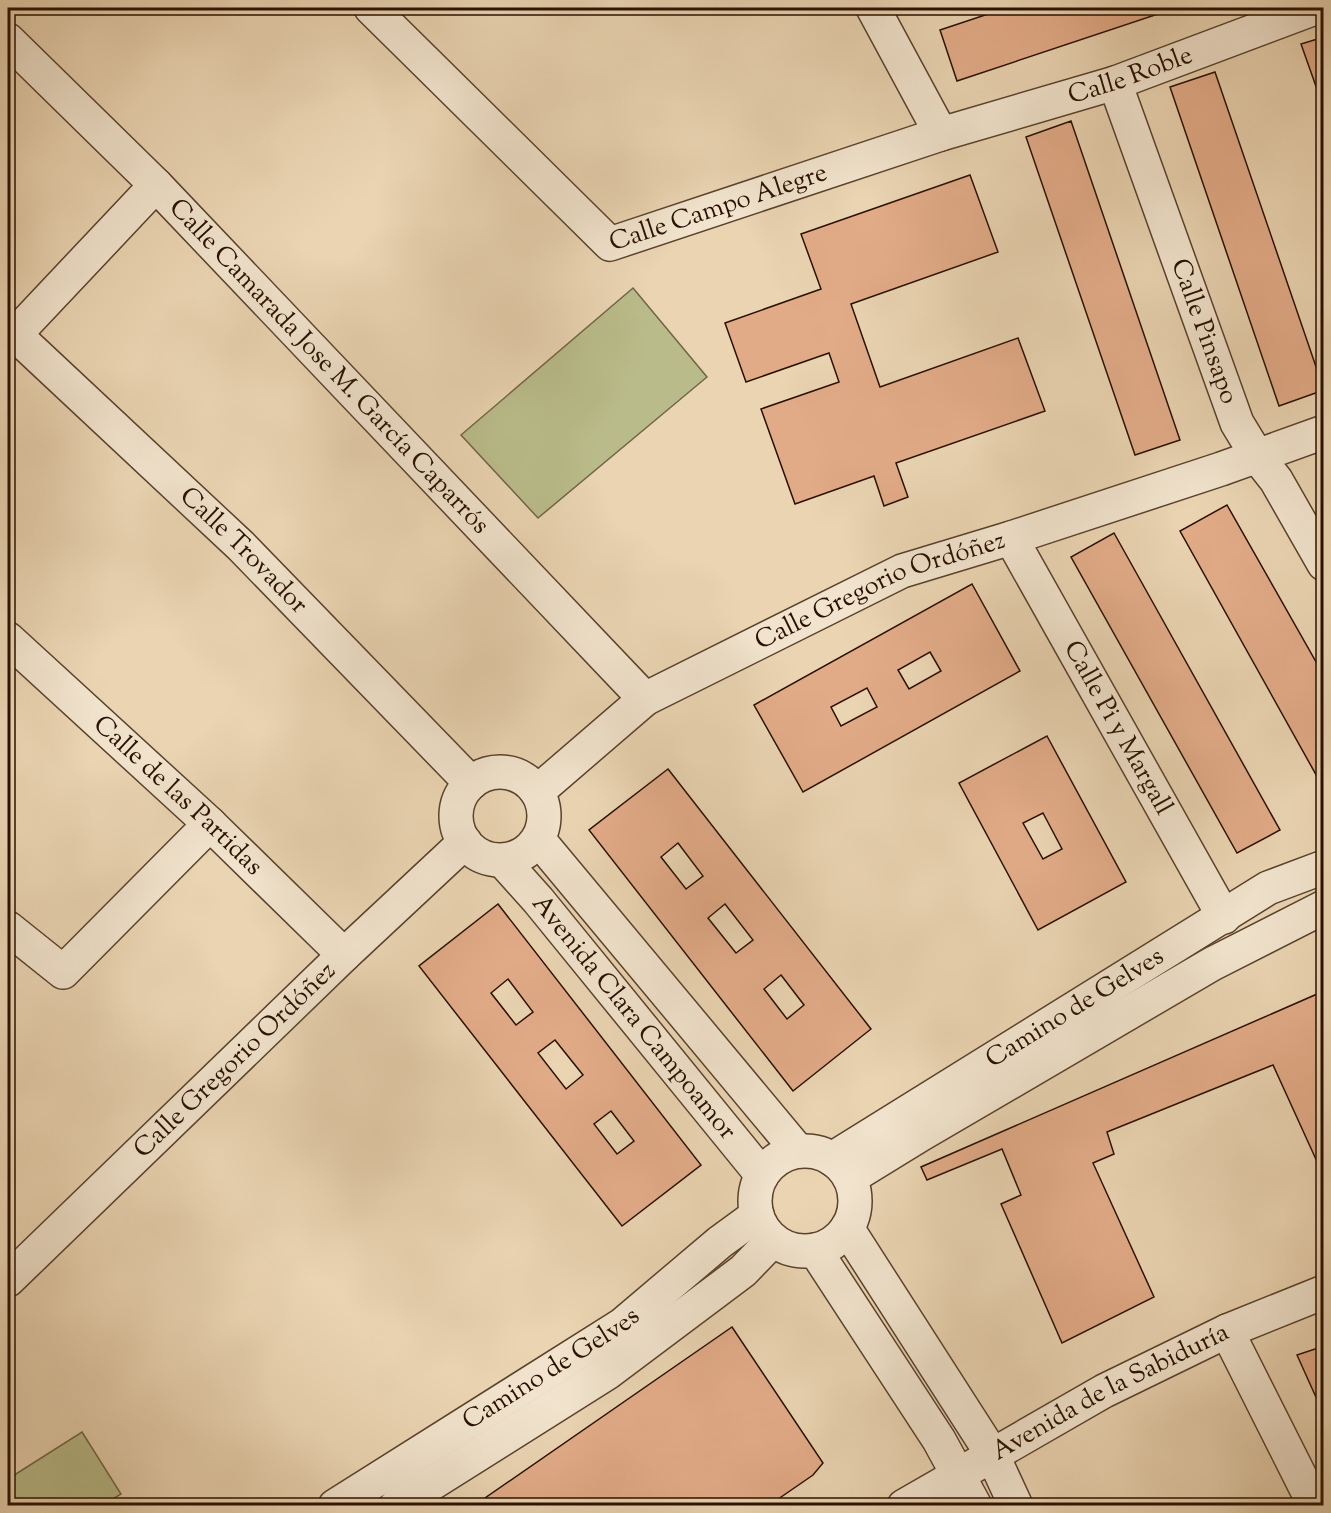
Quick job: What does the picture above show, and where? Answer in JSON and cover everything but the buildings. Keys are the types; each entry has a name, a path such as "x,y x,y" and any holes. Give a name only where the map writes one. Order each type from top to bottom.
{"street":[{"name":"Calle Campo Alegre","path":"370,8 610,244 941,134"},
{"path":"873,8 941,134"},
{"name":"Calle Roble","path":"941,134 1115,83 1315,8"},
{"name":"Calle Camarada Jose M. García Caparrós","path":"8,40 156,185 645,699"},
{"name":"Calle Pinsapo","path":"1115,83 1238,423 1257,456 1276,480 1323,564"},
{"path":"10,335 156,185"},
{"name":"Calle Trovador","path":"10,335 241,546 471,783"},
{"name":"Calle Gregorio Ordóñez","path":"537,792 645,699 902,571 1257,456 1323,432"},
{"name":"Calle Pi y Margall","path":"1011,537 1224,916"},
{"name":"Calle de las Partidas","path":"8,639 210,824 344,955"},
{"path":"499,772 514,774 527,781 537,792 543,803 545,815 543,828 538,839 517,858 503,861 488,858 475,852 465,842 456,818 457,805 471,783 484,775 499,772"},
{"path":"8,928 63,972 210,824"},
{"name":"Avenida Clara Campoamor","path":"538,839 798,1152"},
{"name":"Calle Gregorio Ordóñez","path":"8,1280 344,955 465,842"},
{"name":"Avenida Clara Campoamor","path":"503,861 538,900 762,1175"},
{"name":"Camino de Gelves","path":"841,1168 1268,888 1323,867"},
{"name":"Camino de Gelves","path":"841,1168 920,1135 1212,963 1323,907"},
{"path":"816,1152 841,1168 854,1190 855,1204 847,1228 837,1240 815,1250 789,1248 765,1227 755,1200 762,1175 771,1164 785,1155 816,1152"},
{"name":"Camino de Gelves","path":"335,1506 622,1325 720,1242 765,1227"},
{"name":"Camino de Gelves","path":"396,1506 607,1373 743,1271 765,1227"},
{"path":"847,1228 992,1454 1016,1506"},
{"path":"815,1250 939,1440 975,1506"},
{"name":"Avenida de la Sabiduría","path":"904,1506 957,1473 1104,1390 1227,1331 1323,1292"},
{"path":"1227,1331 1315,1506"}],"green space":[{"path":"633,288 707,377 538,518 461,435"},
{"path":"82,1432 121,1494 103,1505 8,1505 8,1479"}]}
